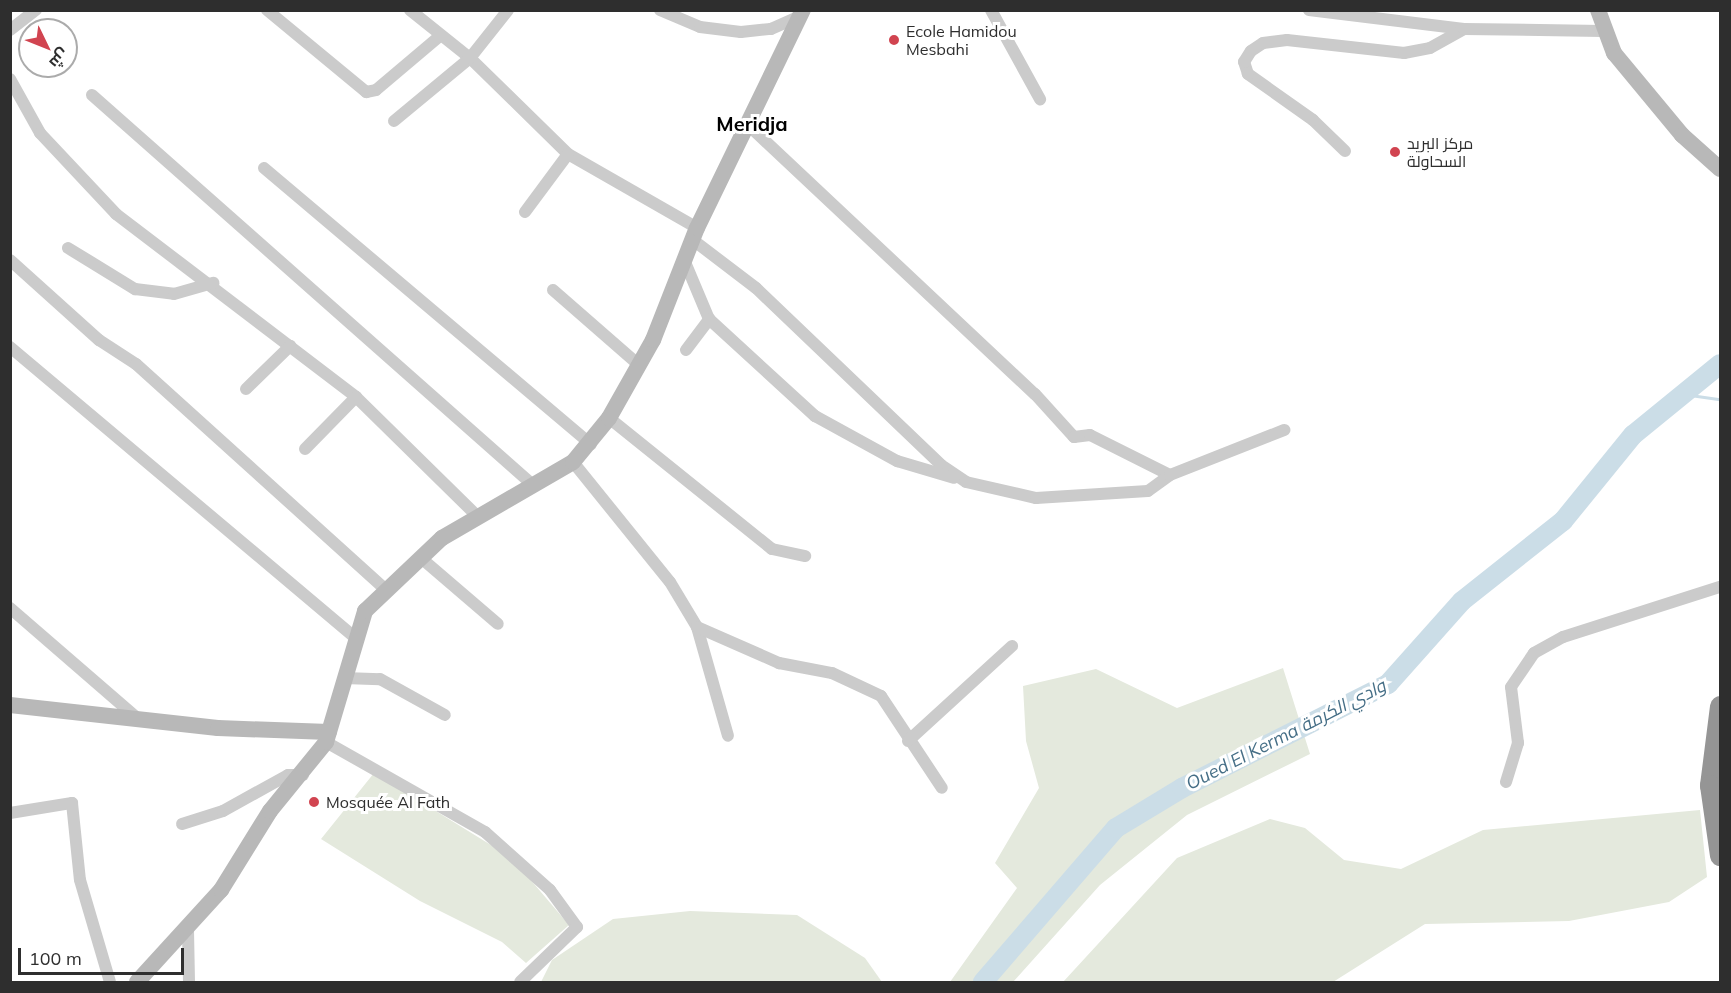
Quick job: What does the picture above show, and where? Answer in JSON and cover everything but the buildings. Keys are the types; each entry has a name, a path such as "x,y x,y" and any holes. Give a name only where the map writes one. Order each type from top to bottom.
{"highway":[{"path":"1720,706 1710,785 1720,855"}],"street":[{"path":"10,30 36,10"},
{"path":"267,10 366,92 376,90 440,36"},
{"path":"410,10 440,36 470,57 568,154 695,234 756,288 941,465 966,482"},
{"path":"393,121 470,57 508,10"},
{"path":"660,10 700,27 741,32 771,29 802,14"},
{"path":"991,10 1040,99"},
{"path":"1309,10 1464,30 1602,31"},
{"path":"1598,10 1602,31 1645,93 1720,169"},
{"path":"138,982 189,930 221,890 270,811 303,775 327,737 354,637 365,611 421,558 476,515 573,462 591,444 609,418 639,365 685,262 695,234 802,14"},
{"path":"1345,151 1313,120 1248,74 1244,62 1251,51 1263,43 1287,40 1404,53 1430,48 1464,30"},
{"path":"10,79 40,133 68,168 155,247 213,284 356,397 476,515"},
{"path":"92,94 533,484"},
{"path":"747,123 1074,437 1090,435 1170,475"},
{"path":"525,212 568,154"},
{"path":"264,168 591,444"},
{"path":"68,248 135,289 174,294 213,284"},
{"path":"10,260 99,339 136,364 386,590"},
{"path":"685,262 709,319 815,416 897,461 966,482 1036,498 1148,491 1170,475 1284,430"},
{"path":"553,290 639,365"},
{"path":"686,350 709,319"},
{"path":"246,389 290,346"},
{"path":"10,347 354,637"},
{"path":"304,449 356,397"},
{"path":"609,418 772,549 805,556"},
{"path":"573,462 670,582 697,627 728,736"},
{"path":"421,558 498,624"},
{"path":"1506,782 1518,743 1511,687 1534,653 1563,637 1720,587"},
{"path":"10,608 138,719"},
{"path":"697,627 779,663 857,683 881,696 908,741 937,772 942,788"},
{"path":"908,741 1012,646"},
{"path":"344,678 389,682 445,715"},
{"path":"10,699 138,719 327,737 477,826 517,856 550,890 577,927 520,982"},
{"path":"10,705 29,703"},
{"path":"182,824 223,811 288,775 303,775"},
{"path":"10,813 72,802 80,880 110,982"},
{"path":"189,930 189,982"}],"shaded area":[{"path":"1283,668 1310,754 1187,815 1100,885 1013,982 950,982 1017,888 995,863 1039,788 1026,741 1023,686 1096,669 1177,708"},
{"path":"374,773 512,858 569,925 526,963 502,942 420,901 321,839"},
{"path":"1700,810 1707,877 1669,902 1569,921 1425,924 1333,982 1063,982 1177,858 1270,819 1305,828 1344,860 1401,869 1483,830"},
{"path":"690,911 797,915 865,958 882,982 541,982 552,960 613,919"}],"waterway":[{"name":"Oued El Kerma وادي الكرمة","path":"983,982 1116,828 1182,788 1388,684 1462,601 1563,521 1633,435 1720,364"},
{"path":"1683,394 1720,399"}],"place":[{"name":"Ecole Hamidou Mesbahi","path":"894,40"},
{"name":"مركز البريد السحاولة","path":"1395,152"},
{"name":"Mosquée Al Fath","path":"314,802"}],"district":[{"name":"Meridja","path":"752,123"}]}
